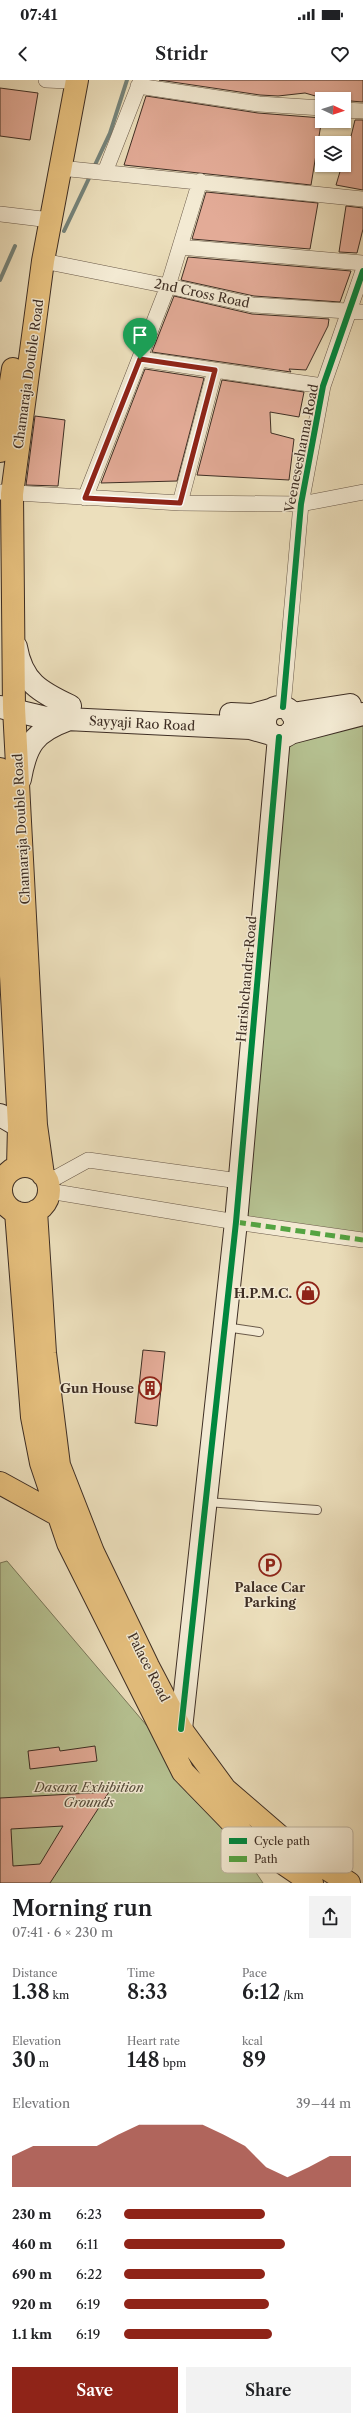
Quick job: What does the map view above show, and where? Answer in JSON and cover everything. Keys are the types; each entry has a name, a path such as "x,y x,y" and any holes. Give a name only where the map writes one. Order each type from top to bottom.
{"main road":[{"name":"Chamaraja Double Road","path":"47,1183 36,1125 19,787 7,708 13,628 6,493 43,261 60,168 71,80"},
{"name":"Chamaraja Double Road","path":"0,451 28,273 42,219 71,80"},
{"path":"0,769 3,884 19,1126 18,1167"},
{"path":"14,1205 47,1199 47,1183 36,1169 28,1166 18,1167 4,1178 14,1205 45,1353 53,1423 67,1510 68,1543 103,1616 183,1772 236,1827"},
{"path":"0,1483 67,1510"},
{"name":"Palace Road","path":"67,1510 93,1552 148,1666 181,1729 225,1789 268,1827"},
{"path":"297,1873 312,1883"},
{"name":"Palace Road","path":"334,1873 350,1883"}],"street":[{"path":"46,80 71,80"},
{"path":"105,172 140,83 259,104 315,108"},
{"path":"351,110 363,111"},
{"path":"60,168 200,181 363,199"},
{"path":"85,498 168,286 200,181"},
{"path":"0,214 42,219"},
{"path":"180,247 363,264"},
{"name":"2nd Cross Road","path":"43,261 253,305 356,311"},
{"name":"Veeneseshanna Road","path":"281,722 301,504 323,386 356,311 363,271"},
{"path":"140,359 323,386"},
{"path":"180,503 215,370"},
{"path":"6,493 180,503 301,504 363,492"},
{"path":"13,628 23,673 70,712 40,733 30,744 24,758 19,787"},
{"name":"Sayyaji Rao Road","path":"7,708 45,705 70,712 250,728 281,722 363,701"},
{"path":"281,722 363,714"},
{"name":"Harishchandra Road","path":"181,1729 236,1222 281,722"},
{"path":"0,1115 19,1126"},
{"path":"47,1183 88,1160 239,1181"},
{"path":"47,1183 236,1222 363,1240"}],"lane":[{"path":"224,1327 260,1332"},
{"path":"205,1502 317,1510"}],"green space":[{"path":"363,713 363,1239 246,1220 283,737"},
{"name":"Dasara Exhibition Grounds","path":"7,1561 198,1786 225,1827 221,1827 221,1873 256,1873 263,1883 0,1883 0,1563"}],"building":[{"path":"159,80 363,80 363,102 351,101 351,92 315,92 315,96 305,93 278,96 260,95"},
{"path":"0,88 38,93 30,140 0,136"},
{"path":"146,96 258,113 315,117 315,128 320,128 319,136 315,136 315,161 311,185 124,165"},
{"path":"355,120 363,120 363,190 336,185 340,172 351,172 351,136"},
{"path":"206,192 318,203 310,249 192,239"},
{"path":"346,206 363,208 363,229 357,253 339,252"},
{"path":"188,257 351,271 340,302 254,296 181,280"},
{"path":"174,296 252,314 329,319 328,326 306,370 289,369 291,372 152,352"},
{"path":"145,369 204,378 177,481 101,483"},
{"path":"222,380 304,392 299,417 270,412 271,433 294,439 289,480 197,475"},
{"path":"35,416 65,420 58,486 26,485"},
{"name":"Gun House","path":"143,1350 165,1352 157,1426 135,1423"},
{"path":"95,1746 97,1761 30,1769 28,1751 59,1747 60,1751"},
{"path":"109,1792 50,1883 0,1883 0,1798","holes":["63,1826 40,1864 13,1866 11,1829"]}],"waterway":[{"path":"94,167 110,133 127,80"},
{"path":"64,231 91,174"},
{"path":"0,280 15,246"}],"marked path":[{"path":"236,1222 363,1240"}],"cycle path":[{"path":"283,707 301,504 323,386 363,271"},
{"path":"181,1729 236,1222 279,737"}],"place":[{"name":"H.P.M.C.","path":"308,1293"},
{"name":"Gun House","path":"150,1388"},
{"name":"Palace Car Parking","path":"270,1565"}],"route":[{"path":"140,359 215,370 180,503 85,498 140,359"}]}
